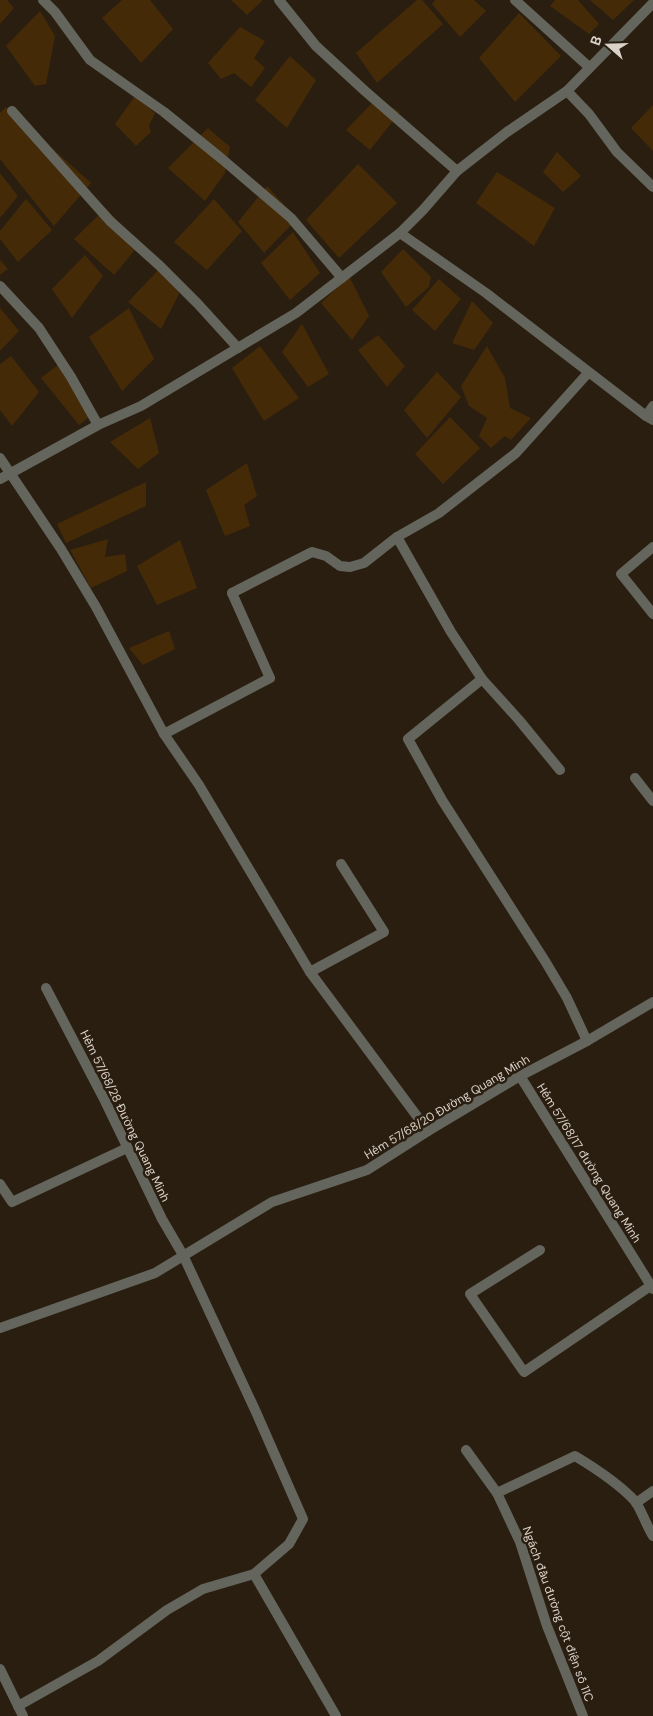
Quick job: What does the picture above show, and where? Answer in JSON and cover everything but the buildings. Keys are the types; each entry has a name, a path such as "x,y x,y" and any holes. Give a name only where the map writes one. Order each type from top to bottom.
{"street":[{"path":"43,0 55,12 90,60 164,112 284,212 342,278"},
{"path":"279,0 316,46 457,171"},
{"path":"516,0 590,67"},
{"path":"0,479 98,425 141,406 296,313 400,233 457,171 507,132 567,91 653,3"},
{"path":"567,91 589,114 617,152 653,187"},
{"path":"12,111 110,221 167,273 238,348"},
{"path":"400,233 486,294 649,418 653,406"},
{"path":"0,286 39,328 71,377 98,425"},
{"path":"164,734 270,678 232,593 312,552 326,556 340,566 350,568 364,563 397,536 439,513 516,453 588,373"},
{"path":"0,458 61,549 96,607 164,734 199,785 310,972 428,1131"},
{"path":"397,536 451,632 482,679 560,770"},
{"path":"653,547 621,574 653,614"},
{"path":"482,679 408,739 442,800 545,961 566,998 586,1041"},
{"path":"635,778 653,801"},
{"path":"310,972 384,932 341,864"},
{"name":"Hẻm 57/68/28 Đường Quang Minh","path":"46,988 105,1101 162,1219 183,1255 256,1412 302,1519 289,1544 254,1574"},
{"name":"Hẻm 57/68/20 Đường Quang Minh","path":"0,1328 155,1273 272,1202 367,1170 520,1076 586,1041 653,1002"},
{"name":"Hẻm 57/68/17 đường Quang Minh","path":"520,1076 652,1287"},
{"path":"0,1184 12,1202 127,1148"},
{"path":"540,1250 470,1294 524,1372 652,1287"},
{"name":"Ngách đầu đường cột điện số 11C","path":"466,1450 497,1493 520,1542 547,1626 583,1716"},
{"path":"497,1493 575,1456 596,1469 636,1503 646,1526 653,1536"},
{"path":"636,1503 653,1491"},
{"path":"18,1706 98,1661 167,1610 203,1589 254,1574 336,1716"},
{"path":"0,1668 23,1716"}]}
